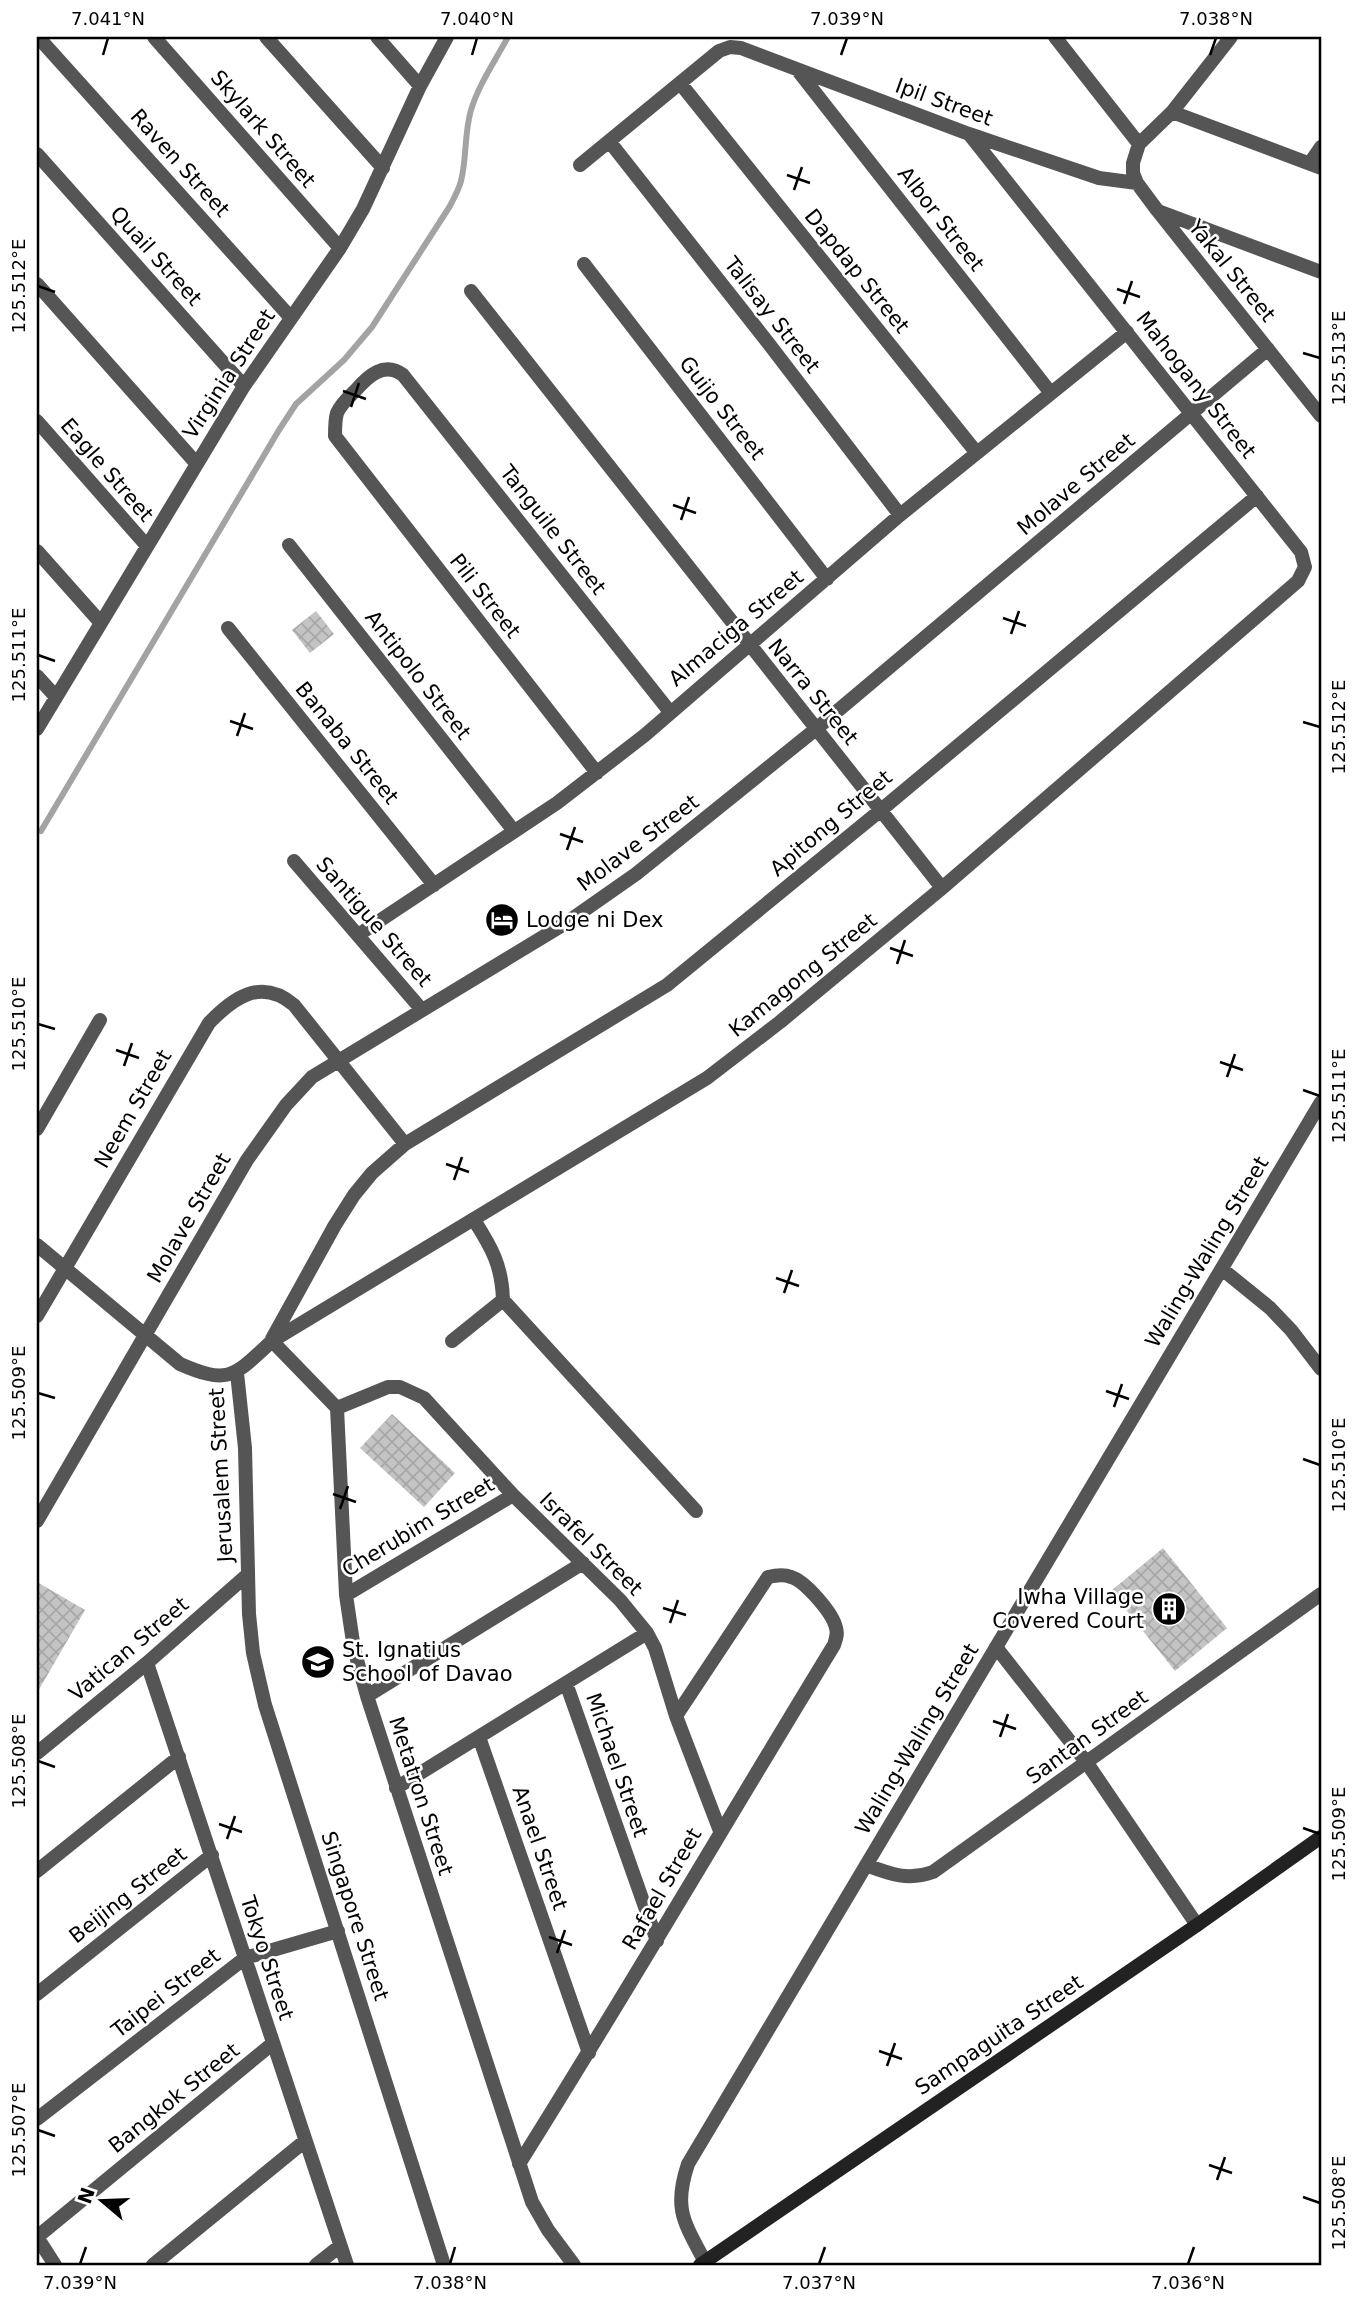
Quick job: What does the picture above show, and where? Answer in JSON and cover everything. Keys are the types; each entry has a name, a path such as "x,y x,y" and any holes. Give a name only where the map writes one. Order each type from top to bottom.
{"street":[{"name":"Raven Street","path":"38,37 291,318"},
{"name":"Skylark Street","path":"154,37 340,248"},
{"path":"266,37 383,168"},
{"path":"377,37 421,86"},
{"name":"Virginia Street","path":"37,729 244,386 340,248 383,168 447,37"},
{"path":"1055,37 1139,144"},
{"path":"1137,183 1133,163 1139,144 1172,112 1231,37"},
{"path":"580,165 719,51 742,42"},
{"name":"Ipil Street","path":"742,42 798,71 969,134 1098,178 1137,183"},
{"name":"Albor Street","path":"798,71 1050,392"},
{"name":"Dapdap Street","path":"680,83 976,452"},
{"path":"1172,112 1316,165 1321,147"},
{"name":"Mahogany Street","path":"969,134 1301,552 1305,567"},
{"name":"Talisay Street","path":"609,141 900,515"},
{"name":"Quail Street","path":"37,154 244,386"},
{"name":"Yakal Street","path":"1137,183 1321,416"},
{"path":"1157,210 1321,272"},
{"name":"Guijo Street","path":"584,264 827,579"},
{"path":"37,284 196,463"},
{"name":"Narra Street","path":"471,291 942,888"},
{"name":"Almaciga Street","path":"358,935 597,774 900,515 1127,332"},
{"name":"Molave Street","path":"37,1521 264,1134 312,1077 601,899 636,874 816,729 1268,349"},
{"name":"Pili Street","path":"403,375 396,370 386,369 366,379 342,405 335,424 335,436 597,774"},
{"name":"Tanguile Street","path":"403,375 670,712"},
{"name":"Eagle Street","path":"37,421 146,546"},
{"name":"Apitong Street","path":"272,1341 354,1195 372,1173 405,1144 667,985 1257,496"},
{"name":"Antipolo Street","path":"289,545 514,831"},
{"path":"37,551 101,622"},
{"name":"Kamagong Street","path":"272,1341 474,1220 707,1077 743,1052 942,888 1298,581 1305,567"},
{"name":"Banaba Street","path":"228,628 434,885"},
{"path":"37,676 56,697"},
{"name":"Santigue Street","path":"294,861 422,1010"},
{"name":"Neem Street","path":"37,1315 209,1023 226,1005 257,991 285,997 338,1059"},
{"path":"37,1129 100,1020"},
{"path":"338,1059 405,1144"},
{"name":"Waling-Waling Street","path":"702,2264 680,2206 681,2185 688,2164 1321,1102"},
{"path":"474,1220 490,1244 500,1269 503,1300 696,1511"},
{"path":"37,1245 180,1364 219,1377 237,1373 272,1341 337,1408"},
{"path":"1222,1269 1270,1308 1321,1369"},
{"path":"452,1341 503,1300"},
{"name":"Jerusalem Street","path":"237,1373 245,1448 246,1576"},
{"name":"Israfel Street","path":"337,1408 388,1387 400,1387 424,1398 513,1495 620,1600 647,1633 664,1670 676,1716 720,1831"},
{"name":"Metatron Street","path":"337,1408 346,1595 354,1649 366,1696 532,2202 548,2230 574,2265"},
{"name":"Cherubim Street","path":"346,1595 513,1495"},
{"path":"366,1696 583,1563"},
{"name":"Vatican Street","path":"37,1753 147,1663 246,1576"},
{"name":"Singapore Street","path":"246,1576 253,1653 265,1705 444,2265"},
{"name":"Rafael Street","path":"519,2164 657,1941 720,1831 834,1645 837,1633 830,1614 801,1582 792,1577 768,1577 676,1716"},
{"name":"Santan Street","path":"866,1865 902,1878 919,1877 933,1872 1321,1594"},
{"path":"396,1788 647,1633"},
{"path":"996,1647 1087,1763 1197,1925"},
{"name":"Tokyo Street","path":"147,1663 347,2265"},
{"name":"Michael Street","path":"566,1683 657,1941"},
{"name":"Anael Street","path":"479,1737 589,2053"},
{"path":"37,1871 179,1757"},
{"name":"Sampaguita Street","path":"702,2264 1321,1837"},
{"name":"Beijing Street","path":"37,1994 212,1855"},
{"name":"Taipei Street","path":"37,2119 245,1958 338,1931"},
{"name":"Bangkok Street","path":"37,2237 272,2044"},
{"path":"153,2265 305,2141"},
{"path":"37,2237 55,2265"},
{"path":"316,2265 341,2246"}],"building":[{"path":"316,611 334,634 310,653 292,630"},
{"path":"392,1414 455,1473 424,1507 360,1448"},
{"name":"Iwha Village Covered Court","path":"1163,1548 1227,1628 1175,1671 1111,1591"},
{"path":"37,1582 85,1610 37,1693"}],"waterway":[{"path":"41,831 296,404 344,360 372,327 450,206 461,181 467,128 474,100 508,37"}],"place":[{"name":"Lodge ni Dex","path":"502,920"},
{"name":"Iwha Village Covered Court","path":"1169,1609"},
{"name":"St. Ignatius School of Davao","path":"318,1662"}]}
